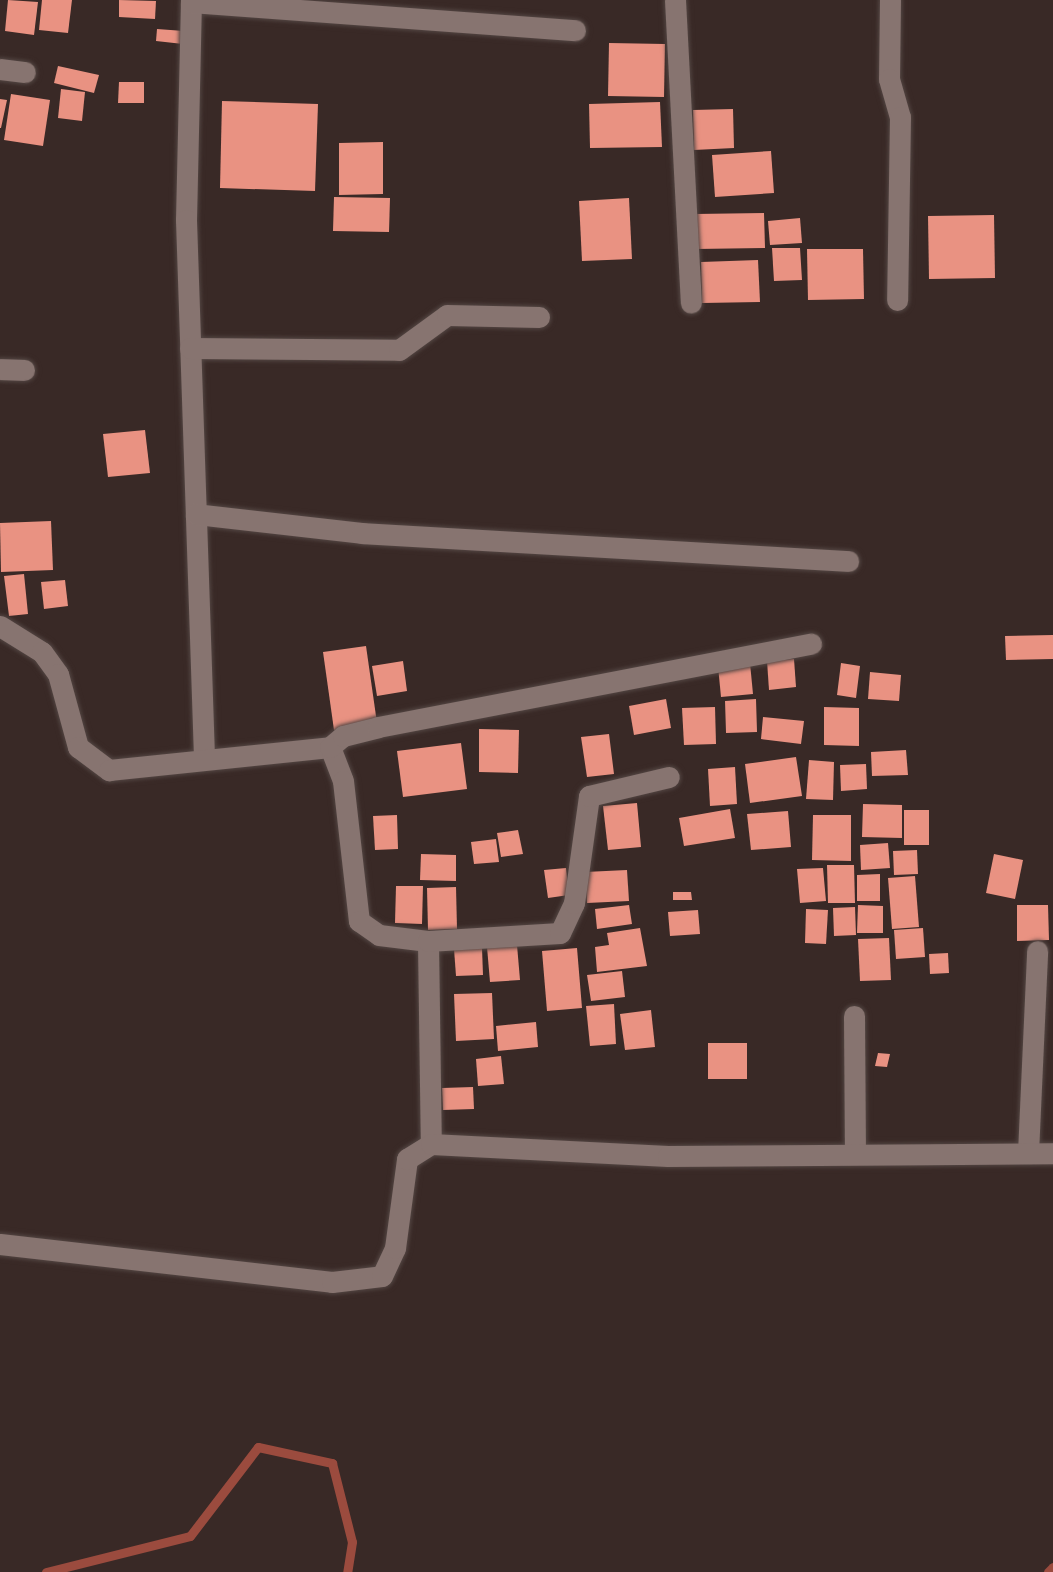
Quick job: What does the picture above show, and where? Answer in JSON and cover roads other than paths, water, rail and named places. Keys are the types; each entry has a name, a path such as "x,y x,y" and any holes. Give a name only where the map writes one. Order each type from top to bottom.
{"street":[{"path":"676,0 691,303"},
{"path":"890,0 889,79 900,117 897,300"},
{"path":"204,757 186,220 191,1 575,30"},
{"path":"0,69 24,72"},
{"path":"190,348 398,351 447,315 538,317"},
{"path":"0,369 24,370"},
{"path":"196,514 362,533 848,561"},
{"path":"0,626 41,652 58,674 78,747 90,761 109,770 204,757 330,747 343,736 430,716 811,645"},
{"path":"330,747 343,781 359,921 379,935 428,941 560,933 574,903 589,796 669,777"},
{"path":"428,941 431,1144"},
{"path":"1028,1153 1037,951"},
{"path":"854,1016 855,1154"},
{"path":"0,1244 332,1282 382,1276 395,1248 407,1158 431,1144 668,1156 1053,1153"}],"waterway":[{"path":"46,1572 190,1536 258,1447 332,1463 352,1542 347,1572"},
{"path":"1048,1572 1053,1567"}]}
